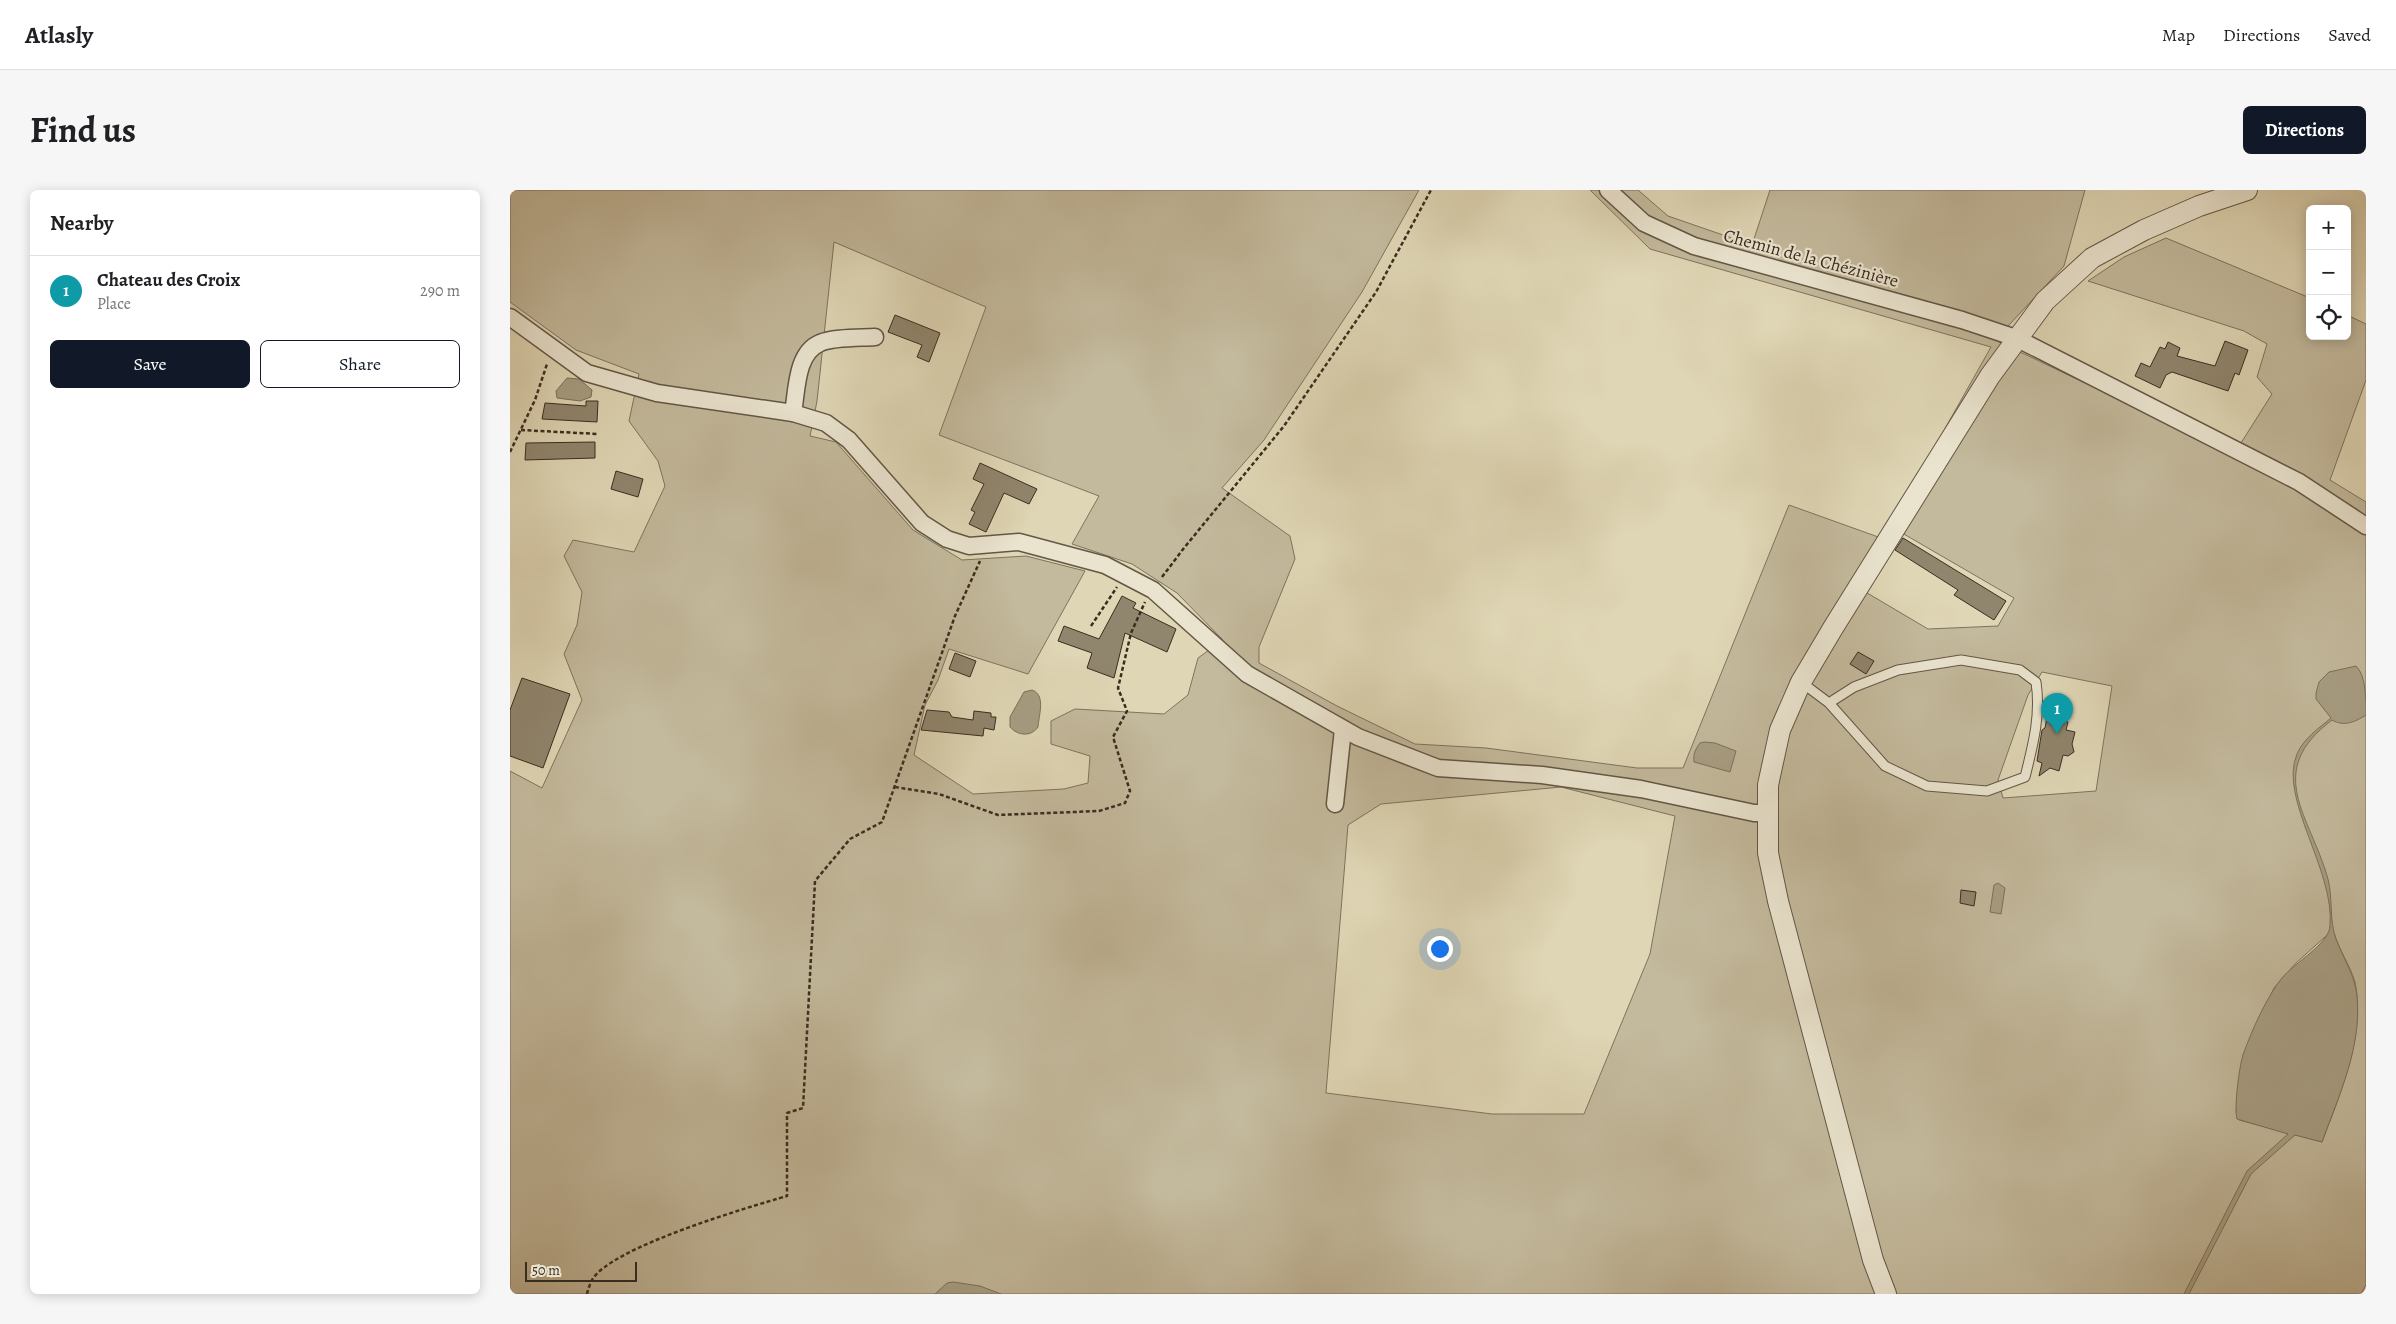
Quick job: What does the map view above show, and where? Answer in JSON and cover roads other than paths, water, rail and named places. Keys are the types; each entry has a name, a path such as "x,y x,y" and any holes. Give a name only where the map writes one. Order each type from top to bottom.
{"street":[{"name":"Chemin de la Chézinière","path":"1608,190 1644,223 1694,246 1962,320 2016,338 2299,482 2366,526"},
{"path":"1886,1294 1873,1260 1778,901 1768,853 1766,813 1768,785 1780,730 1801,682 1927,476 2016,338 2045,301 2092,258 2144,230 2183,212 2247,190"},
{"path":"510,317 588,374 657,393 793,413 826,423 849,440 922,523 947,539 968,546 1019,542 1068,553 1106,565 1153,590 1247,674 1358,737 1438,768 1542,775 1641,789 1754,813 1766,813"},
{"path":"793,413 800,369 806,353 821,342 875,337"},
{"path":"1335,804 1343,728"}],"lane":[{"path":"1801,682 1830,703 1885,766 1927,786 1987,791 2025,777 2034,745 2039,703 2036,682 2020,670 1962,660 1898,670 1854,687 1830,703"}],"place":[{"name":"Chateau des Croix","path":"2057,734"}]}
